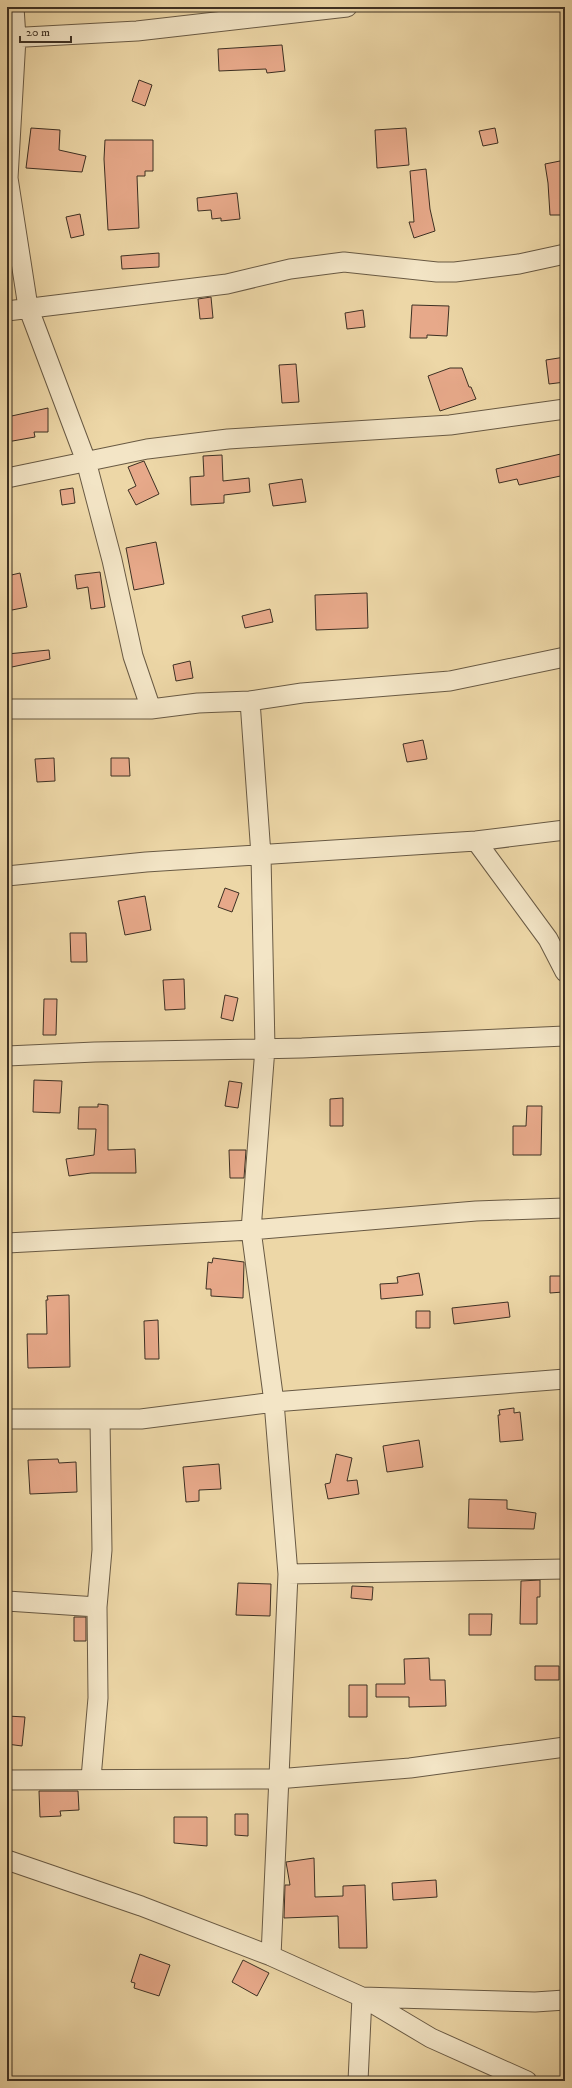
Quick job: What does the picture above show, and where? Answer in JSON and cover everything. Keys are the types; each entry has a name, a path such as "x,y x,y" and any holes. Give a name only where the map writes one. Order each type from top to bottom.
{"street":[{"path":"14,7 8,178 28,307 86,461 112,560 133,656 151,709"},
{"path":"12,38 137,31 347,7"},
{"path":"7,312 28,307 89,302 227,284 290,269 344,262 437,272 455,272 519,264 565,254"},
{"path":"7,478 147,449 228,439 450,425 565,409"},
{"path":"7,709 151,709 198,703 250,701 302,693 450,681 565,657"},
{"path":"250,701 260,855 265,1048 251,1230 274,1402 288,1574 271,1956"},
{"path":"7,876 146,862 476,841 565,830"},
{"path":"476,841 548,939 565,972"},
{"path":"7,1056 95,1052 461,1042 565,1036"},
{"path":"7,1243 251,1230 476,1211 565,1208"},
{"path":"7,1419 141,1419 274,1402 565,1378"},
{"path":"91,1778 98,1698 97,1607 102,1550 100,1420"},
{"path":"288,1574 565,1569"},
{"path":"7,1601 97,1607"},
{"path":"7,1780 91,1778 278,1779 410,1768 565,1747"},
{"path":"7,1860 141,1906 271,1956 362,1997 431,2038 527,2081"},
{"path":"362,1997 535,2002 565,2000"},
{"path":"358,2081 362,1997"}],"building":[{"path":"282,45 285,71 267,73 266,69 219,71 218,49"},
{"path":"139,80 152,85 145,106 132,101"},
{"path":"31,128 60,130 59,150 86,156 82,172 26,168"},
{"path":"406,128 409,165 377,168 375,130"},
{"path":"495,128 498,143 483,146 479,131"},
{"path":"105,140 153,140 153,171 145,171 145,176 137,176 139,228 108,230 104,159"},
{"path":"565,160 565,215 550,215 545,164"},
{"path":"426,169 430,209 435,231 414,238 409,222 414,222 410,171"},
{"path":"237,193 240,219 221,221 221,218 212,219 211,210 198,211 197,198"},
{"path":"80,214 84,235 71,238 66,217"},
{"path":"159,253 159,267 122,269 121,256"},
{"path":"211,297 213,318 200,319 198,299"},
{"path":"412,305 449,306 447,336 427,335 427,338 410,338"},
{"path":"363,310 365,327 347,329 345,313"},
{"path":"565,357 565,382 549,384 546,360"},
{"path":"296,364 299,402 282,403 279,365"},
{"path":"450,368 462,368 469,387 471,387 476,399 440,411 428,376"},
{"path":"48,408 48,432 34,432 35,437 7,442 7,417"},
{"path":"565,453 565,475 519,485 517,479 499,483 496,469"},
{"path":"222,455 223,481 249,478 250,492 224,495 224,503 191,505 190,477 204,476 203,456"},
{"path":"144,461 159,494 136,505 128,490 136,486 128,467"},
{"path":"302,479 306,502 273,506 269,484"},
{"path":"73,488 75,503 62,505 60,490"},
{"path":"156,542 164,584 134,590 126,548"},
{"path":"100,572 105,607 91,609 88,587 77,589 75,575"},
{"path":"20,573 27,607 7,611 7,576"},
{"path":"367,593 368,628 316,630 315,595"},
{"path":"270,609 273,622 245,628 242,616"},
{"path":"49,650 50,659 7,668 7,654"},
{"path":"190,661 193,678 176,681 173,665"},
{"path":"423,740 427,759 407,762 403,744"},
{"path":"54,758 55,781 37,782 35,759"},
{"path":"111,758 129,758 130,776 111,776"},
{"path":"225,888 239,893 232,912 218,907"},
{"path":"145,896 151,930 125,935 118,901"},
{"path":"70,933 86,933 87,962 71,962"},
{"path":"184,979 185,1009 165,1010 163,980"},
{"path":"225,995 238,998 233,1021 221,1018"},
{"path":"44,999 57,999 56,1035 43,1035"},
{"path":"34,1080 62,1081 60,1113 33,1112"},
{"path":"229,1081 242,1083 238,1108 225,1106"},
{"path":"343,1098 343,1126 330,1126 330,1099"},
{"path":"98,1104 108,1105 108,1150 135,1149 136,1173 91,1173 69,1176 66,1159 94,1155 96,1129 78,1129 79,1107 98,1107"},
{"path":"527,1106 542,1106 541,1155 513,1155 513,1126 526,1126"},
{"path":"229,1150 246,1150 244,1178 230,1178"},
{"path":"213,1258 244,1262 243,1298 211,1296 211,1289 206,1289 208,1262 212,1263"},
{"path":"419,1273 423,1295 381,1299 380,1284 398,1283 397,1277"},
{"path":"550,1276 563,1276 563,1292 550,1293"},
{"path":"69,1295 70,1367 28,1368 27,1334 47,1334 47,1296"},
{"path":"508,1302 510,1317 454,1324 452,1308"},
{"path":"416,1311 430,1311 430,1328 416,1328"},
{"path":"158,1320 159,1359 145,1359 144,1321"},
{"path":"514,1408 514,1413 520,1412 523,1440 500,1442 499,1410"},
{"path":"419,1440 423,1467 387,1472 383,1446"},
{"path":"336,1454 352,1458 347,1481 357,1480 359,1494 328,1499 325,1484 330,1483"},
{"path":"58,1459 59,1463 76,1462 77,1492 30,1494 28,1460"},
{"path":"219,1464 221,1489 199,1490 199,1501 186,1502 183,1467"},
{"path":"469,1499 507,1500 507,1509 536,1513 534,1529 468,1528"},
{"path":"540,1580 540,1597 537,1597 537,1624 520,1624 521,1581"},
{"path":"238,1583 271,1584 270,1616 236,1615"},
{"path":"352,1586 373,1587 372,1600 351,1598"},
{"path":"469,1614 492,1614 491,1635 469,1635"},
{"path":"74,1617 86,1617 86,1641 74,1641"},
{"path":"429,1658 430,1680 445,1680 446,1706 409,1707 409,1697 376,1697 376,1684 405,1684 404,1659"},
{"path":"535,1666 559,1666 559,1680 535,1680"},
{"path":"349,1685 367,1685 367,1717 349,1717"},
{"path":"7,1716 25,1717 22,1746 7,1744"},
{"path":"39,1791 78,1791 79,1810 60,1811 61,1816 40,1817"},
{"path":"235,1814 248,1814 248,1836 235,1835"},
{"path":"174,1817 207,1817 207,1846 174,1843"},
{"path":"314,1858 315,1897 343,1896 343,1886 365,1885 367,1948 339,1948 338,1916 284,1918 285,1885 290,1885 286,1862"},
{"path":"436,1880 437,1897 393,1900 392,1883"},
{"path":"140,1954 170,1965 159,1996 134,1988 135,1983 131,1982"},
{"path":"243,1960 269,1973 257,1996 232,1982"}]}
